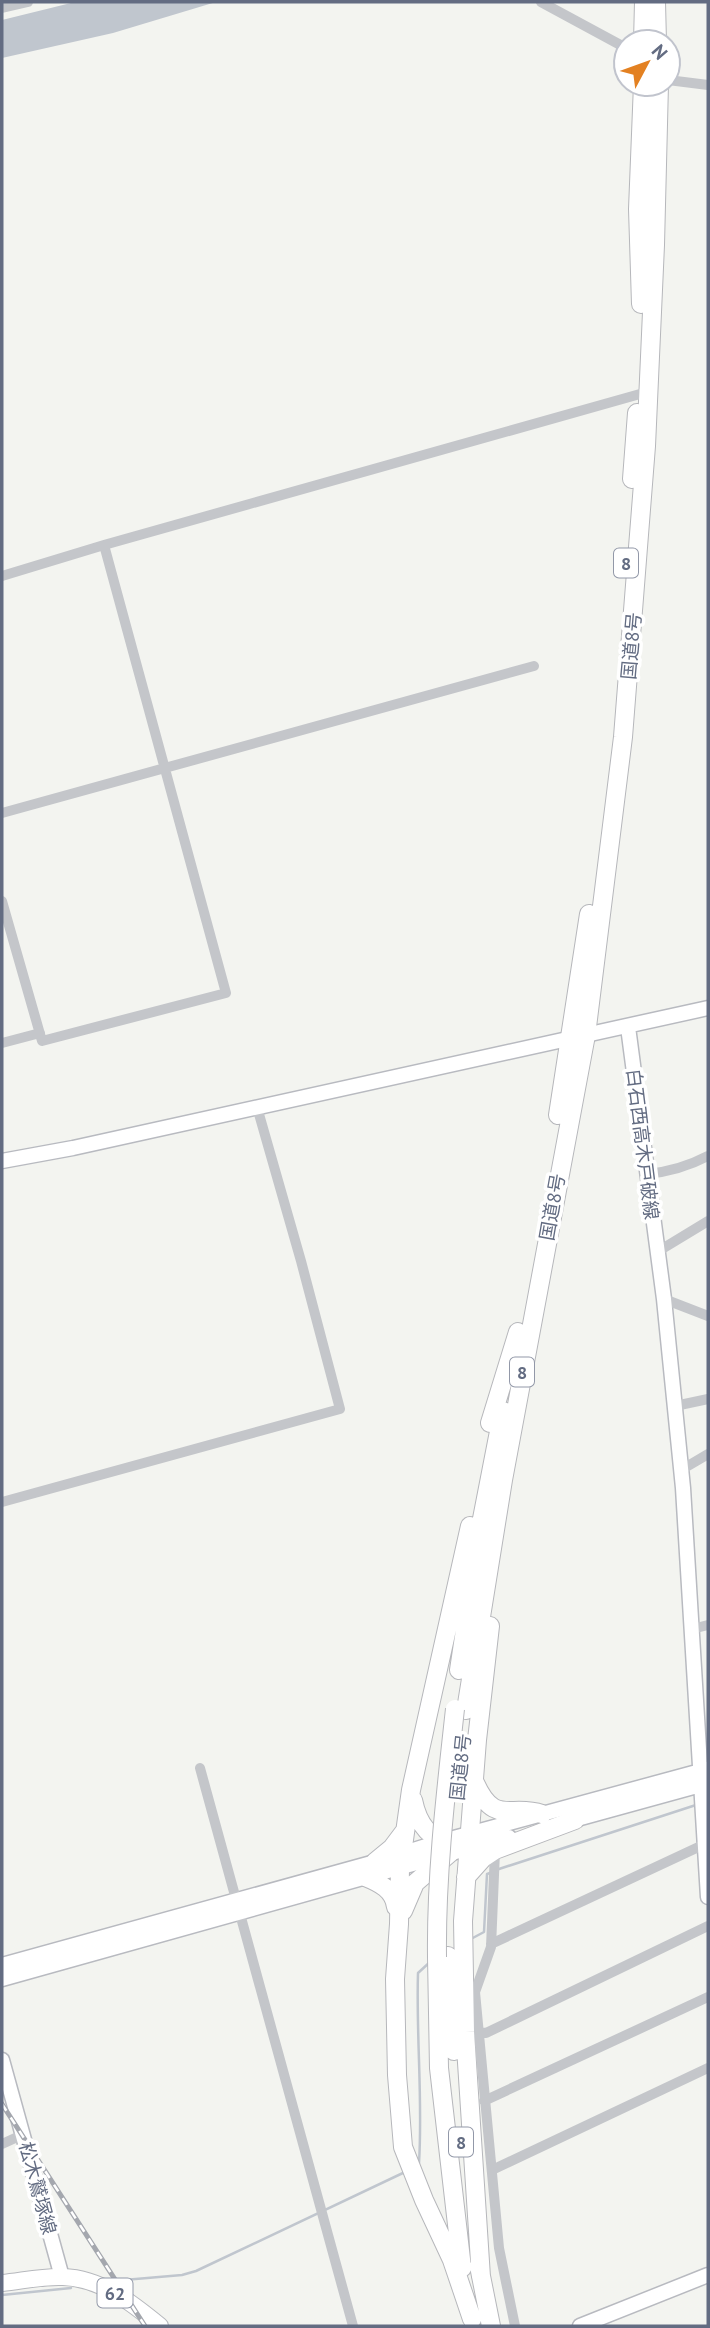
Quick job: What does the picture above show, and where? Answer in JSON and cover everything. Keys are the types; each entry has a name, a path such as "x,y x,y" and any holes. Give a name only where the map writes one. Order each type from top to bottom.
{"highway":[{"path":"643,28 644,2"},
{"path":"656,2 657,28"},
{"name":"国道8号","path":"473,2323 457,2236 439,2068 443,1956 448,1922 461,1709 481,1524 578,1037 590,911 612,735 640,394 641,291 638,209 642,98"},
{"name":"国道8号","path":"461,1709 523,1370 578,1037 623,737 649,393 659,98"},
{"path":"473,2323 452,2260 403,2147 395,1979 401,1860 411,1790 491,1422 518,1332"},
{"path":"481,2277 465,2032 463,1921 489,1628 522,1426 523,1370"},
{"path":"475,1783 490,1806 501,1811 533,1811 542,1814"},
{"path":"411,1790 415,1812 421,1825 444,1847"},
{"path":"466,1877 475,1865 495,1850 575,1819"},
{"path":"375,1862 392,1848 406,1827"},
{"path":"399,1924 408,1895 415,1883 444,1847 468,1842"},
{"path":"365,1877 379,1882 389,1891 395,1900 399,1924"},
{"name":"国道8号","path":"443,1956 464,2186 491,2326"}],"main road":[{"path":"3,1158 73,1148 708,1008"},
{"name":"白石西高木戸破線","path":"619,1028 647,1174 675,1406 705,1777 708,1897"},
{"path":"468,1842 542,1814 705,1777"},
{"path":"468,1842 575,1819 705,1777"},
{"path":"2,1965 365,1877 401,1860 444,1847"},
{"path":"2,1979 375,1862 401,1860"},
{"name":"松木鷲塚線","path":"2,2060 62,2277"},
{"path":"580,2326 708,2275"},
{"name":"62","path":"2,2283 62,2277 87,2280 110,2289 160,2326"}],"street":[{"path":"2,8 28,2"},
{"path":"541,2 612,40"},
{"path":"682,82 708,85"},
{"path":"2,576 640,394"},
{"path":"2,901 43,1041 226,993 104,545"},
{"path":"2,813 164,766 534,666"},
{"path":"2,1043 40,1033"},
{"path":"2,1502 340,1409 302,1261 257,1107"},
{"path":"647,1174 662,1173 693,1164 708,1156"},
{"path":"657,1252 708,1221"},
{"path":"664,1299 708,1316"},
{"path":"675,1406 708,1399"},
{"path":"681,1470 708,1454"},
{"path":"692,1629 708,1625"},
{"path":"200,1768 353,2326"},
{"path":"491,1944 705,1844"},
{"path":"495,1850 491,1944 475,1992 499,2248 515,2326"},
{"path":"477,2032 486,2034 708,1926"},
{"path":"484,2101 708,1997"},
{"path":"492,2170 708,2068"},
{"path":"3,2140 24,2134"}],"shaded area":[{"path":"75,2 216,2 113,33 2,58 2,20"}],"waterway":[{"path":"499,1869 699,1804"},
{"path":"469,1940 484,1932 487,1874 490,1873"},
{"path":"419,2163 418,1973 430,1962"},
{"path":"124,2280 182,2275 196,2271 405,2172"},
{"path":"2,2295 71,2288"}],"railway":[{"path":"2,2104 145,2326"}]}
